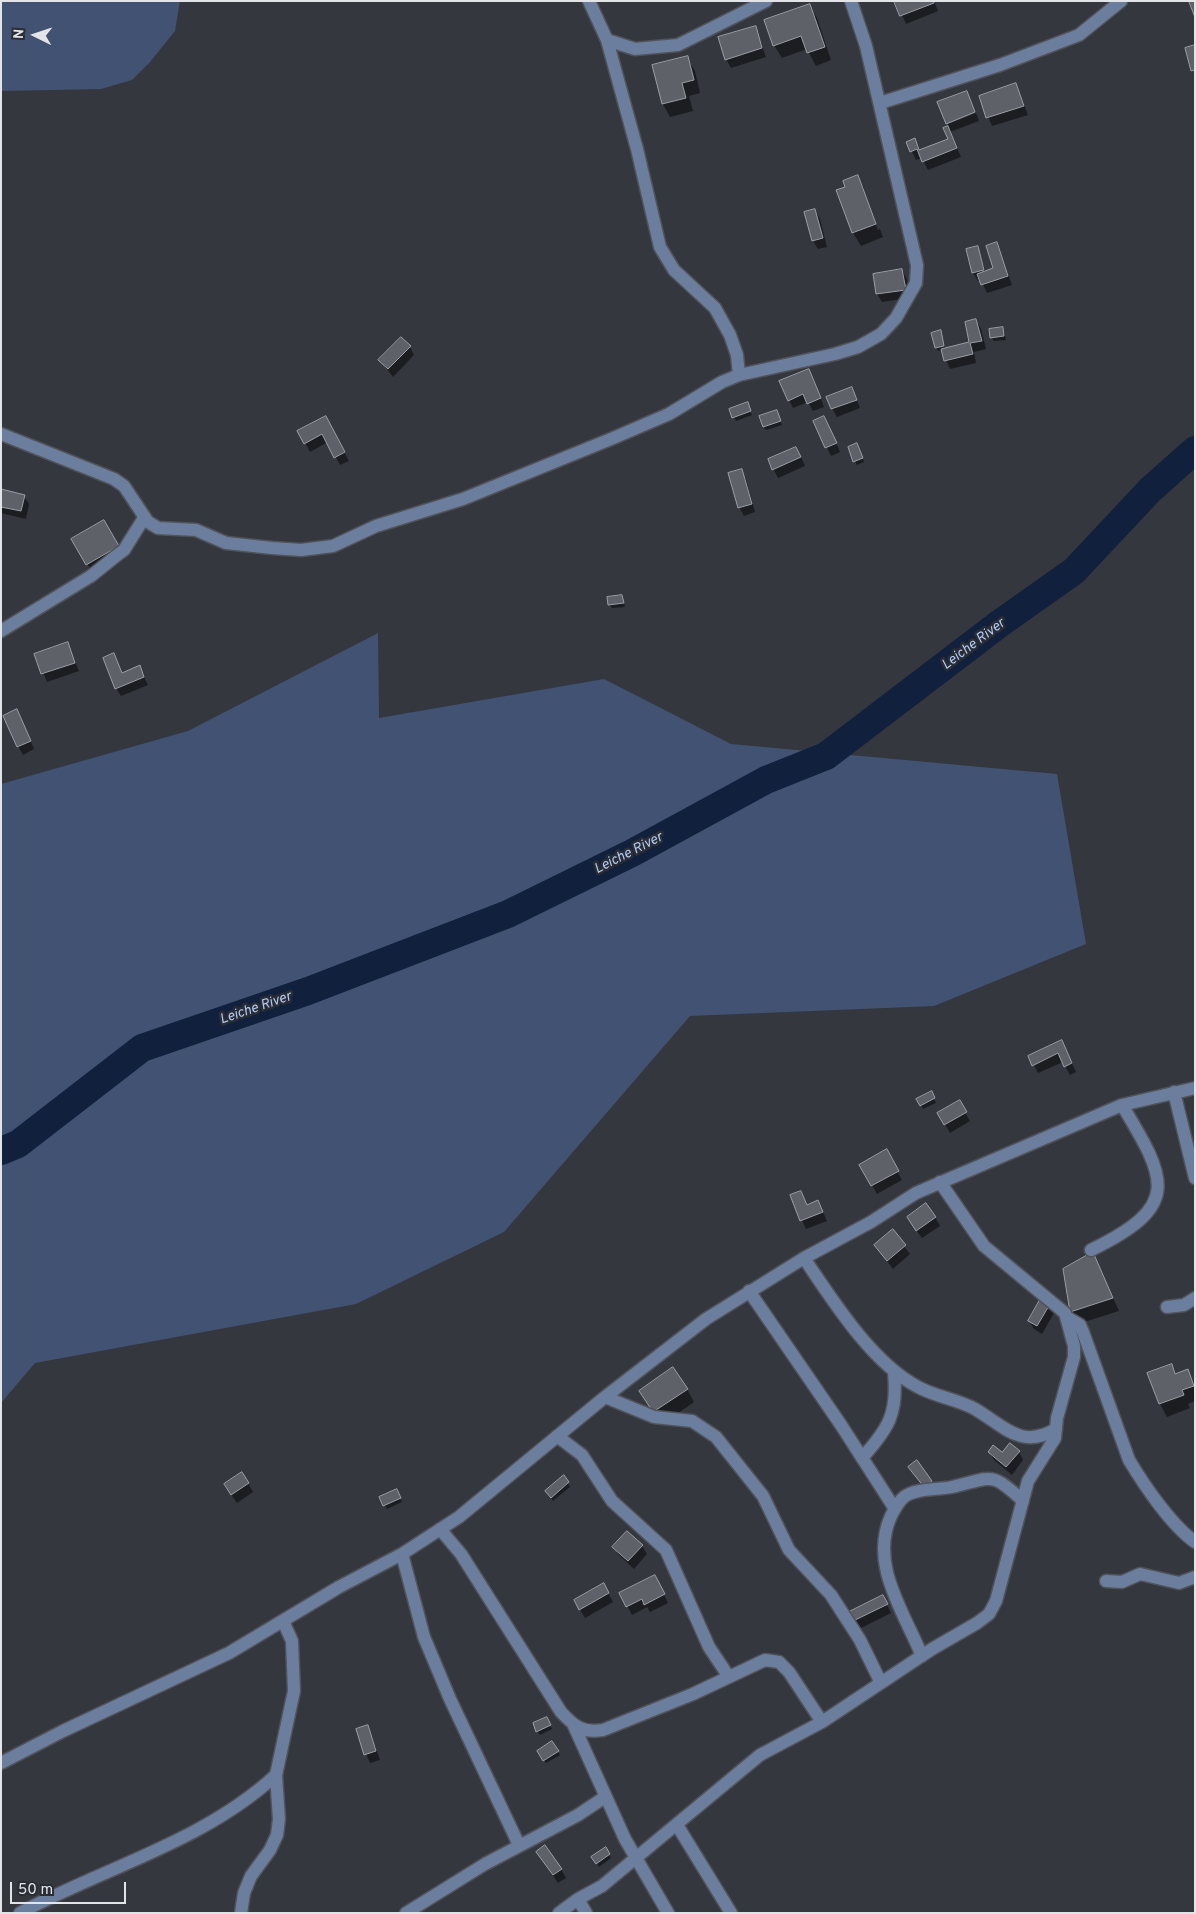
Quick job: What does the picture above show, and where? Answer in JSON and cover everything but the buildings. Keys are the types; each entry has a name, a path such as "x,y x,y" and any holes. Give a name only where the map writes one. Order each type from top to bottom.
{"street":[{"path":"589,1 606,40 637,149 660,247 674,270 715,308 733,341 737,354 739,376"},
{"path":"606,40 635,49 678,45 766,1"},
{"path":"1,434 114,479 124,486 144,518 158,528 196,530 226,543 301,550 321,549 376,526 425,513 463,499 611,439 669,414 722,382 739,376 858,347 881,334 907,302 916,284 917,265 866,46 851,1"},
{"path":"880,102 1000,65 1080,35 1121,1"},
{"path":"1,631 97,571 124,550 144,518"},
{"path":"1,1763 63,1731 229,1653 339,1587 402,1554 459,1517 605,1397 706,1319 804,1258 940,1182 1122,1105 1195,1088"},
{"path":"1174,1092 1195,1178"},
{"path":"1091,1250 1117,1238 1129,1229 1155,1201 1159,1188 1154,1161 1122,1105"},
{"path":"940,1182 984,1246 1036,1287 1068,1318 1080,1325 1130,1460 1162,1507 1195,1542"},
{"path":"804,1258 837,1307 894,1373 920,1388 974,1409 1018,1436 1040,1437 1056,1429"},
{"path":"749,1291 895,1509"},
{"path":"1167,1307 1184,1305 1195,1298"},
{"path":"559,1913 578,1898 602,1886 760,1756 822,1722 989,1614 996,1602 1028,1481 1055,1438 1074,1357 1068,1318"},
{"path":"862,1458 889,1423 896,1395 894,1373"},
{"path":"605,1397 654,1417 692,1421 716,1437 763,1496 790,1550 830,1595 860,1640 882,1683"},
{"path":"557,1436 582,1455 612,1501 666,1550 709,1646 729,1677"},
{"path":"922,1656 886,1575 884,1539 895,1509 904,1497 912,1494 987,1478 1004,1483 1022,1500"},
{"path":"440,1529 461,1554 561,1712 574,1726 635,1859 668,1913"},
{"path":"402,1554 424,1637 450,1699 519,1846"},
{"path":"1106,1581 1122,1582 1140,1574 1179,1583 1195,1577"},
{"path":"240,1913 244,1893 251,1876 270,1850 277,1835 279,1819 276,1775 294,1691 292,1642 283,1621"},
{"path":"574,1726 589,1732 603,1730 648,1714 765,1660 778,1662 789,1672 822,1722"},
{"path":"20,1913 55,1894 169,1846 204,1827 254,1794 276,1775"},
{"path":"406,1913 519,1846 578,1815 605,1797"},
{"path":"677,1825 731,1913"},
{"path":"578,1898 586,1913"}],"shaded area":[{"path":"1,1 180,1 175,31 150,62 132,80 101,89 1,91"},
{"path":"378,633 379,718 604,679 731,744 1057,774 1086,944 934,1006 690,1016 504,1232 356,1304 35,1363 1,1403 1,784 188,731"}],"waterway":[{"name":"Leiche River","path":"1,1151 18,1144 142,1048 308,991 508,914 632,853 766,780 826,756 999,624 1074,571 1150,490 1195,450"}]}
